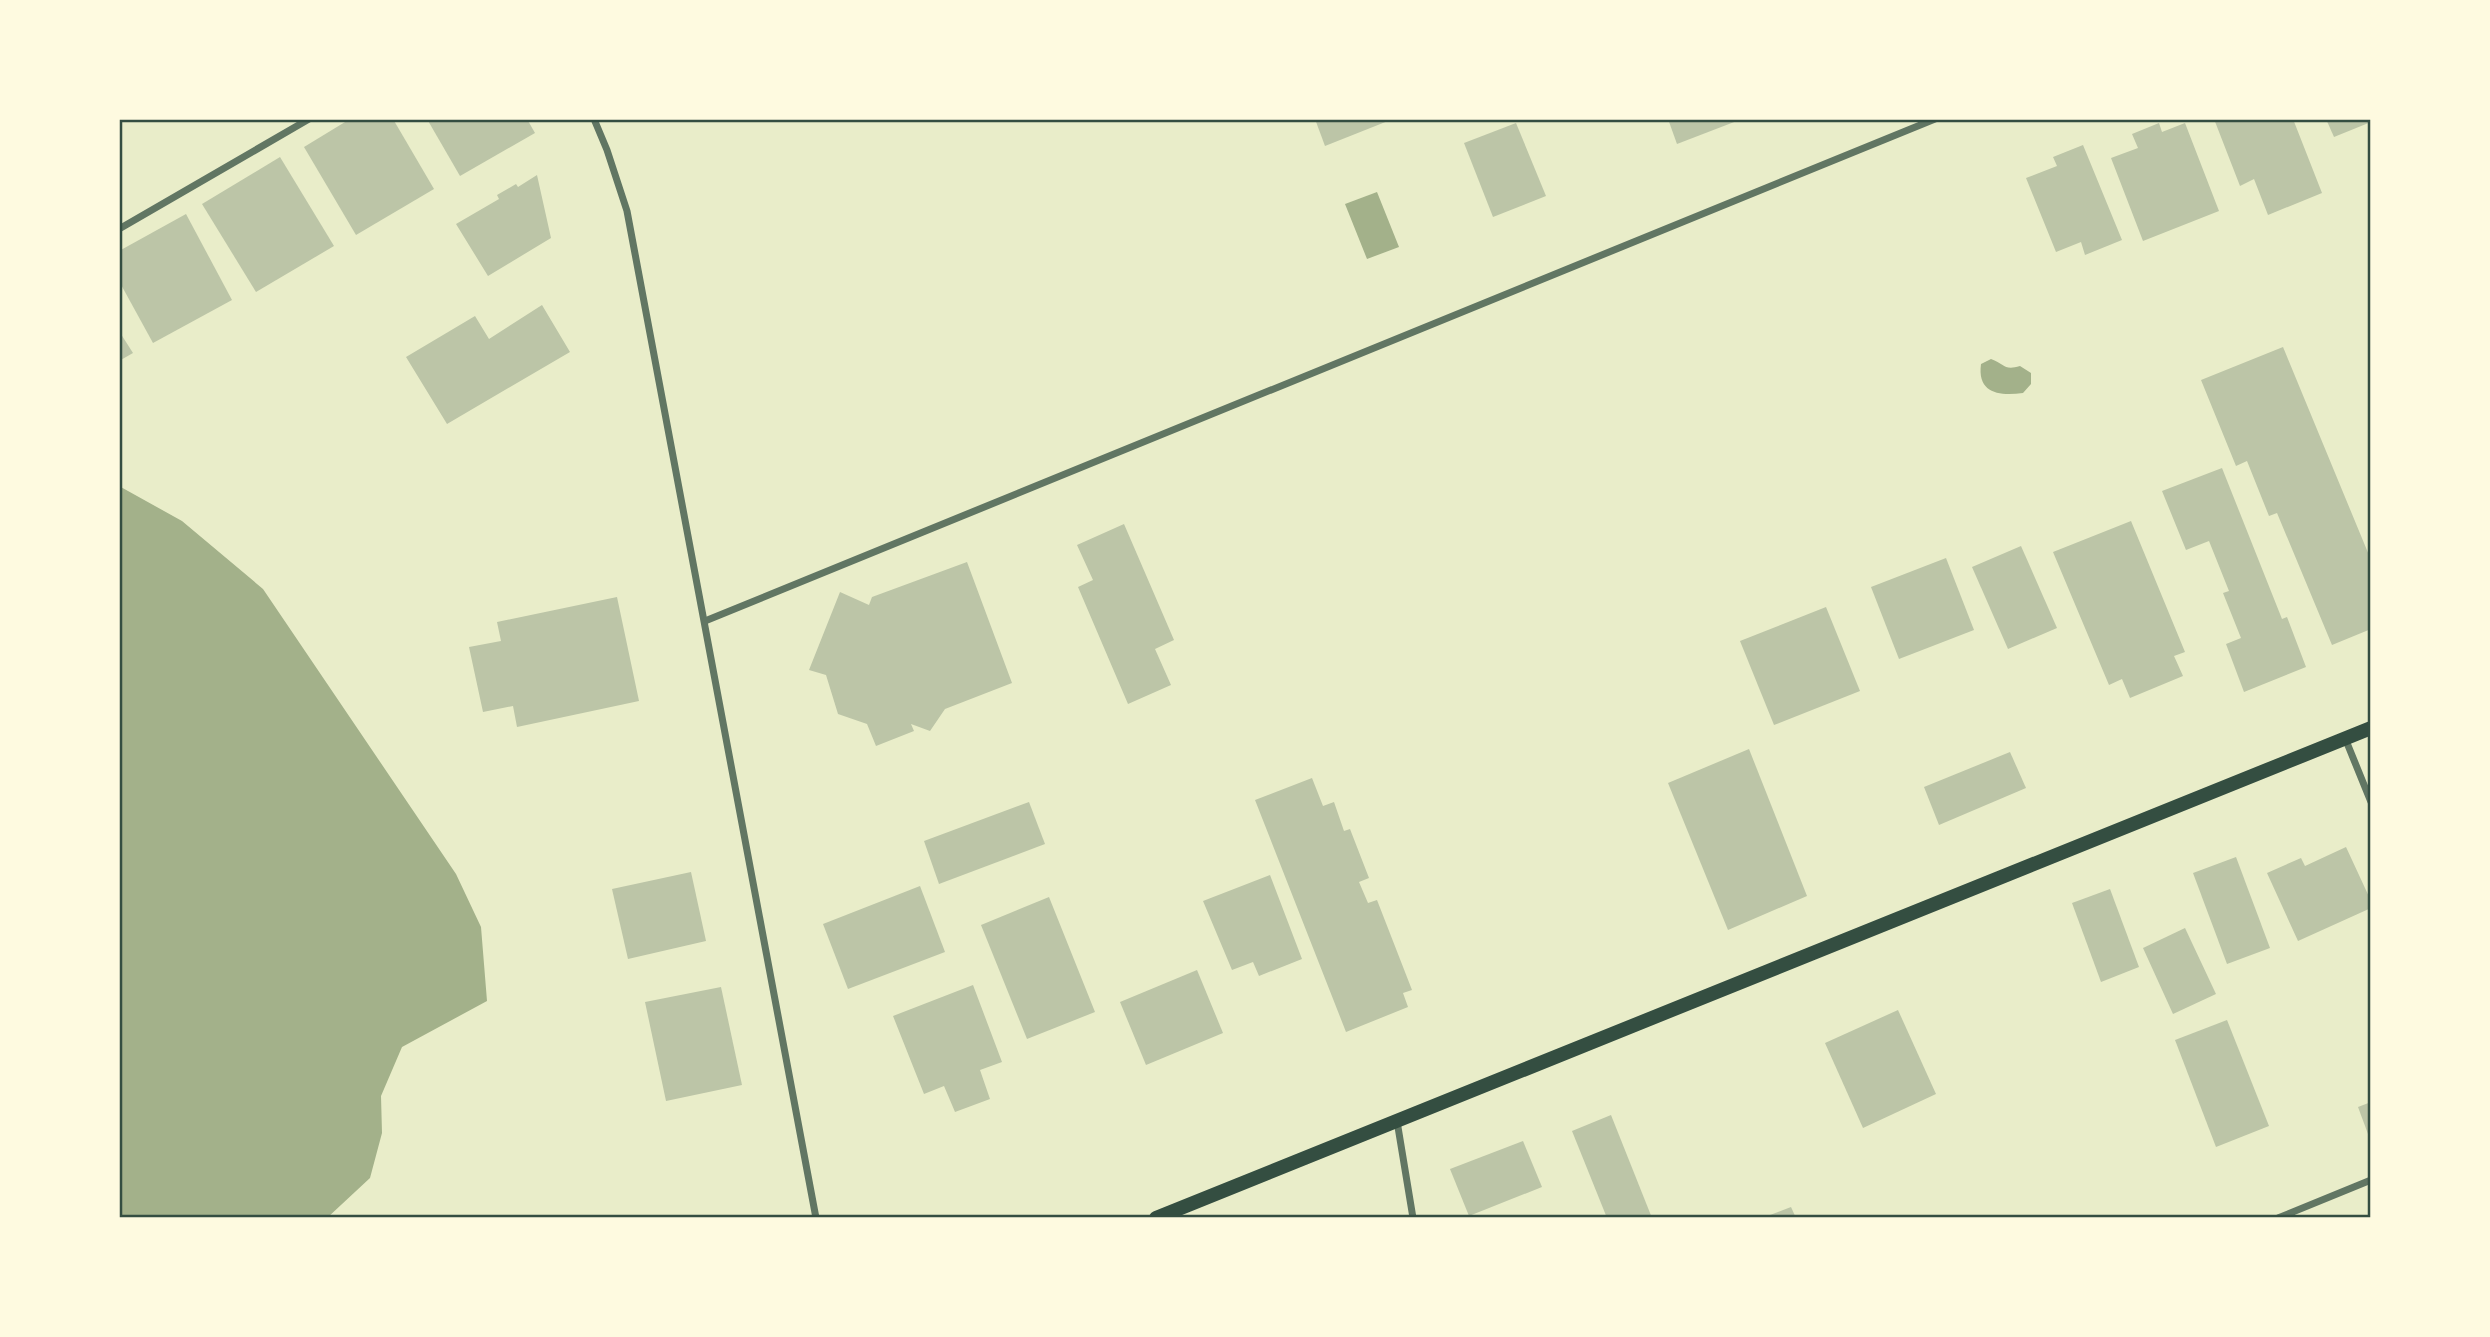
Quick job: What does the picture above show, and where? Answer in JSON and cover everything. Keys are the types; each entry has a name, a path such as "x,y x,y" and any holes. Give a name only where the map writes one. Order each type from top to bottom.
{"main road":[{"path":"1156,1218 2371,728"}],"street":[{"path":"119,229 309,119"},
{"path":"594,119 627,211 816,1218"},
{"path":"705,621 1935,119"},
{"path":"2346,738 2371,802"},
{"path":"1396,1120 1413,1218"},
{"path":"2278,1218 2371,1181"}],"shaded area":[{"path":"1377,192 1399,247 1367,259 1345,204"},
{"path":"1991,359 2007,367 2020,366 2031,373 2031,384 2023,393 1992,391 1986,387 1981,374 1981,364"},
{"path":"119,486 182,521 263,589 456,874 481,927 487,1001 402,1047 381,1096 382,1133 370,1178 327,1218 119,1218"}],"building":[{"path":"350,119 393,119 434,189 356,235 304,147"},
{"path":"427,119 527,119 535,133 460,176"},
{"path":"1315,119 1393,119 1325,146"},
{"path":"1668,119 1742,119 1677,144"},
{"path":"2214,119 2293,119 2322,193 2268,215 2254,179 2240,186"},
{"path":"2326,119 2371,119 2371,122 2334,137"},
{"path":"1516,123 1546,196 1493,217 1464,143"},
{"path":"2159,123 2162,132 2185,123 2219,211 2143,241 2111,158 2138,148 2132,134"},
{"path":"2083,145 2122,240 2085,255 2081,242 2056,252 2026,178 2057,166 2053,157"},
{"path":"280,157 334,246 256,292 202,204"},
{"path":"537,175 551,238 488,276 456,224 499,199 497,195 516,184 518,187"},
{"path":"186,214 232,300 153,343 119,281 119,251"},
{"path":"542,305 570,352 447,424 406,357 475,316 489,339"},
{"path":"119,331 133,353 119,361"},
{"path":"2283,347 2371,560 2371,629 2332,645 2277,513 2269,516 2247,461 2236,466 2201,380"},
{"path":"2222,468 2282,619 2287,617 2306,667 2244,692 2226,644 2241,638 2223,593 2229,591 2209,541 2186,550 2162,491"},
{"path":"2131,521 2185,652 2174,656 2183,676 2130,698 2122,679 2109,685 2053,552"},
{"path":"1124,524 1174,640 1155,649 1171,685 1128,704 1078,587 1093,580 1077,545"},
{"path":"2021,546 2057,628 2008,649 1972,567"},
{"path":"1946,558 1974,630 1899,659 1871,587"},
{"path":"967,562 1012,683 945,709 930,731 911,724 914,731 876,746 867,724 838,714 826,675 809,670 840,592 869,605 872,597"},
{"path":"617,597 639,701 517,727 513,706 483,712 469,647 501,641 497,622"},
{"path":"1826,607 1860,691 1774,725 1740,641"},
{"path":"1749,749 1807,896 1728,930 1668,783"},
{"path":"2010,752 2026,788 1939,825 1924,787"},
{"path":"1312,778 1323,806 1334,802 1344,831 1350,829 1369,878 1359,882 1368,903 1377,900 1412,990 1403,993 1408,1007 1346,1032 1255,800"},
{"path":"1029,802 1045,844 939,884 924,841"},
{"path":"2346,847 2371,901 2371,908 2298,941 2267,873 2301,858 2305,866"},
{"path":"2236,857 2270,948 2227,964 2193,873"},
{"path":"691,872 706,941 628,959 612,889"},
{"path":"1270,875 1302,959 1259,976 1253,962 1232,970 1203,901"},
{"path":"920,886 945,952 848,989 823,924"},
{"path":"2110,889 2139,967 2101,982 2072,903"},
{"path":"1049,897 1095,1012 1027,1039 981,925"},
{"path":"2185,928 2216,994 2173,1014 2143,948"},
{"path":"1197,970 1223,1033 1146,1065 1120,1002"},
{"path":"973,985 1002,1062 980,1070 990,1099 955,1112 944,1086 924,1094 893,1016"},
{"path":"721,987 742,1085 666,1101 645,1002"},
{"path":"1898,1010 1936,1094 1863,1128 1825,1043"},
{"path":"2227,1020 2269,1126 2216,1147 2175,1040"},
{"path":"2371,1102 2371,1133 2368,1134 2358,1107"},
{"path":"1611,1115 1652,1218 1607,1218 1572,1131"},
{"path":"1523,1141 1542,1187 1469,1216 1450,1169"},
{"path":"1791,1207 1796,1218 1762,1218"}]}
